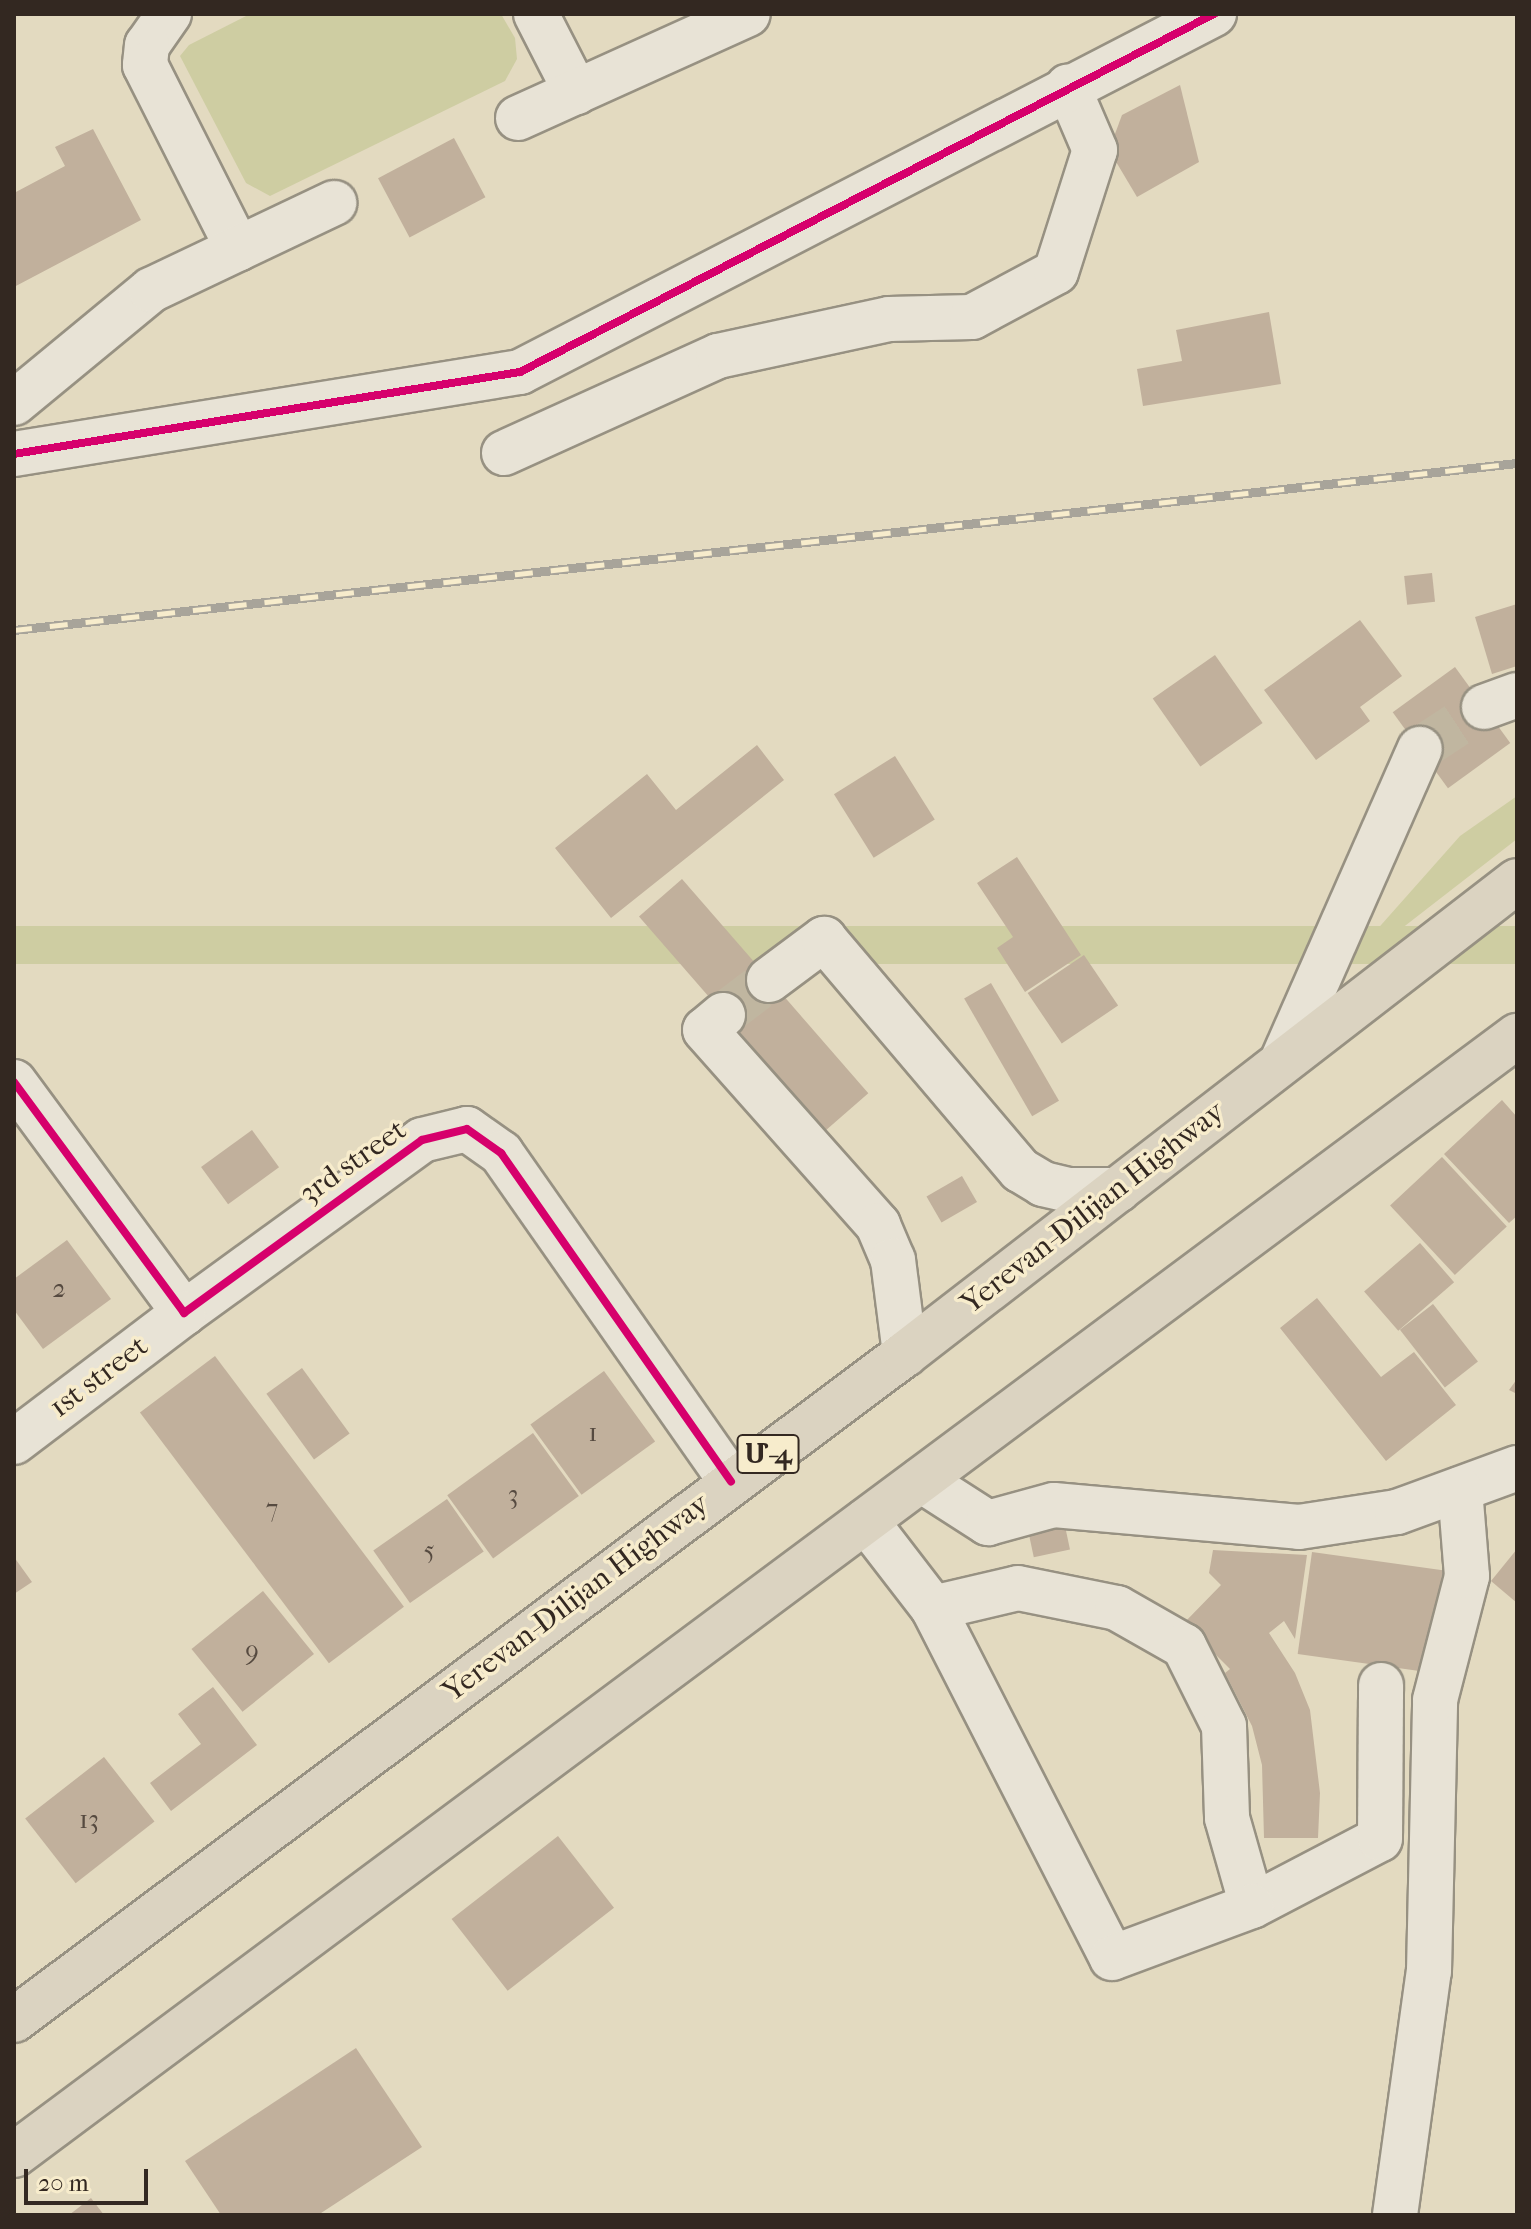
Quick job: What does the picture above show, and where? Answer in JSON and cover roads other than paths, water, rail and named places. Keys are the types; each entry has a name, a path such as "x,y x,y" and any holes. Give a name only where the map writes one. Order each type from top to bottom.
{"highway":[{"name":"Yerevan-Dilijan Highway","path":"14,2020 905,1354 1517,881"},
{"path":"14,2155 1517,1036"}],"street":[{"path":"169,14 147,45 145,65 238,249"},
{"path":"536,14 576,92"},
{"path":"518,118 748,14"},
{"path":"14,454 520,372 1214,14"},
{"path":"504,453 718,356 889,319 972,317 1056,272 1095,150 1068,87"},
{"path":"14,403 151,290 334,203"},
{"path":"1283,1059 1420,749"},
{"path":"769,980 824,939 1020,1170 1043,1184 1069,1190 1118,1190"},
{"path":"723,1015 705,1030 878,1225 893,1260 905,1354"},
{"path":"14,1082 184,1313"},
{"name":"3rd street","path":"184,1313 422,1140 467,1129 501,1153 731,1482"},
{"name":"1st street","path":"14,1442 184,1313"},
{"path":"921,1480 988,1523 1054,1505 1299,1527 1397,1512 1517,1468"},
{"path":"1395,2215 1429,1971 1435,1700 1467,1576 1460,1489"},
{"path":"866,1521 933,1608 1112,1958 1252,1906 1380,1839 1381,1685"},
{"path":"933,1608 1018,1588 1117,1608 1184,1646 1224,1726 1227,1818 1252,1906"}],"tunnel":[{"path":"1420,749 1484,707"},
{"path":"723,1015 769,980"}],"railway":[{"path":"14,630 1517,463"}]}
